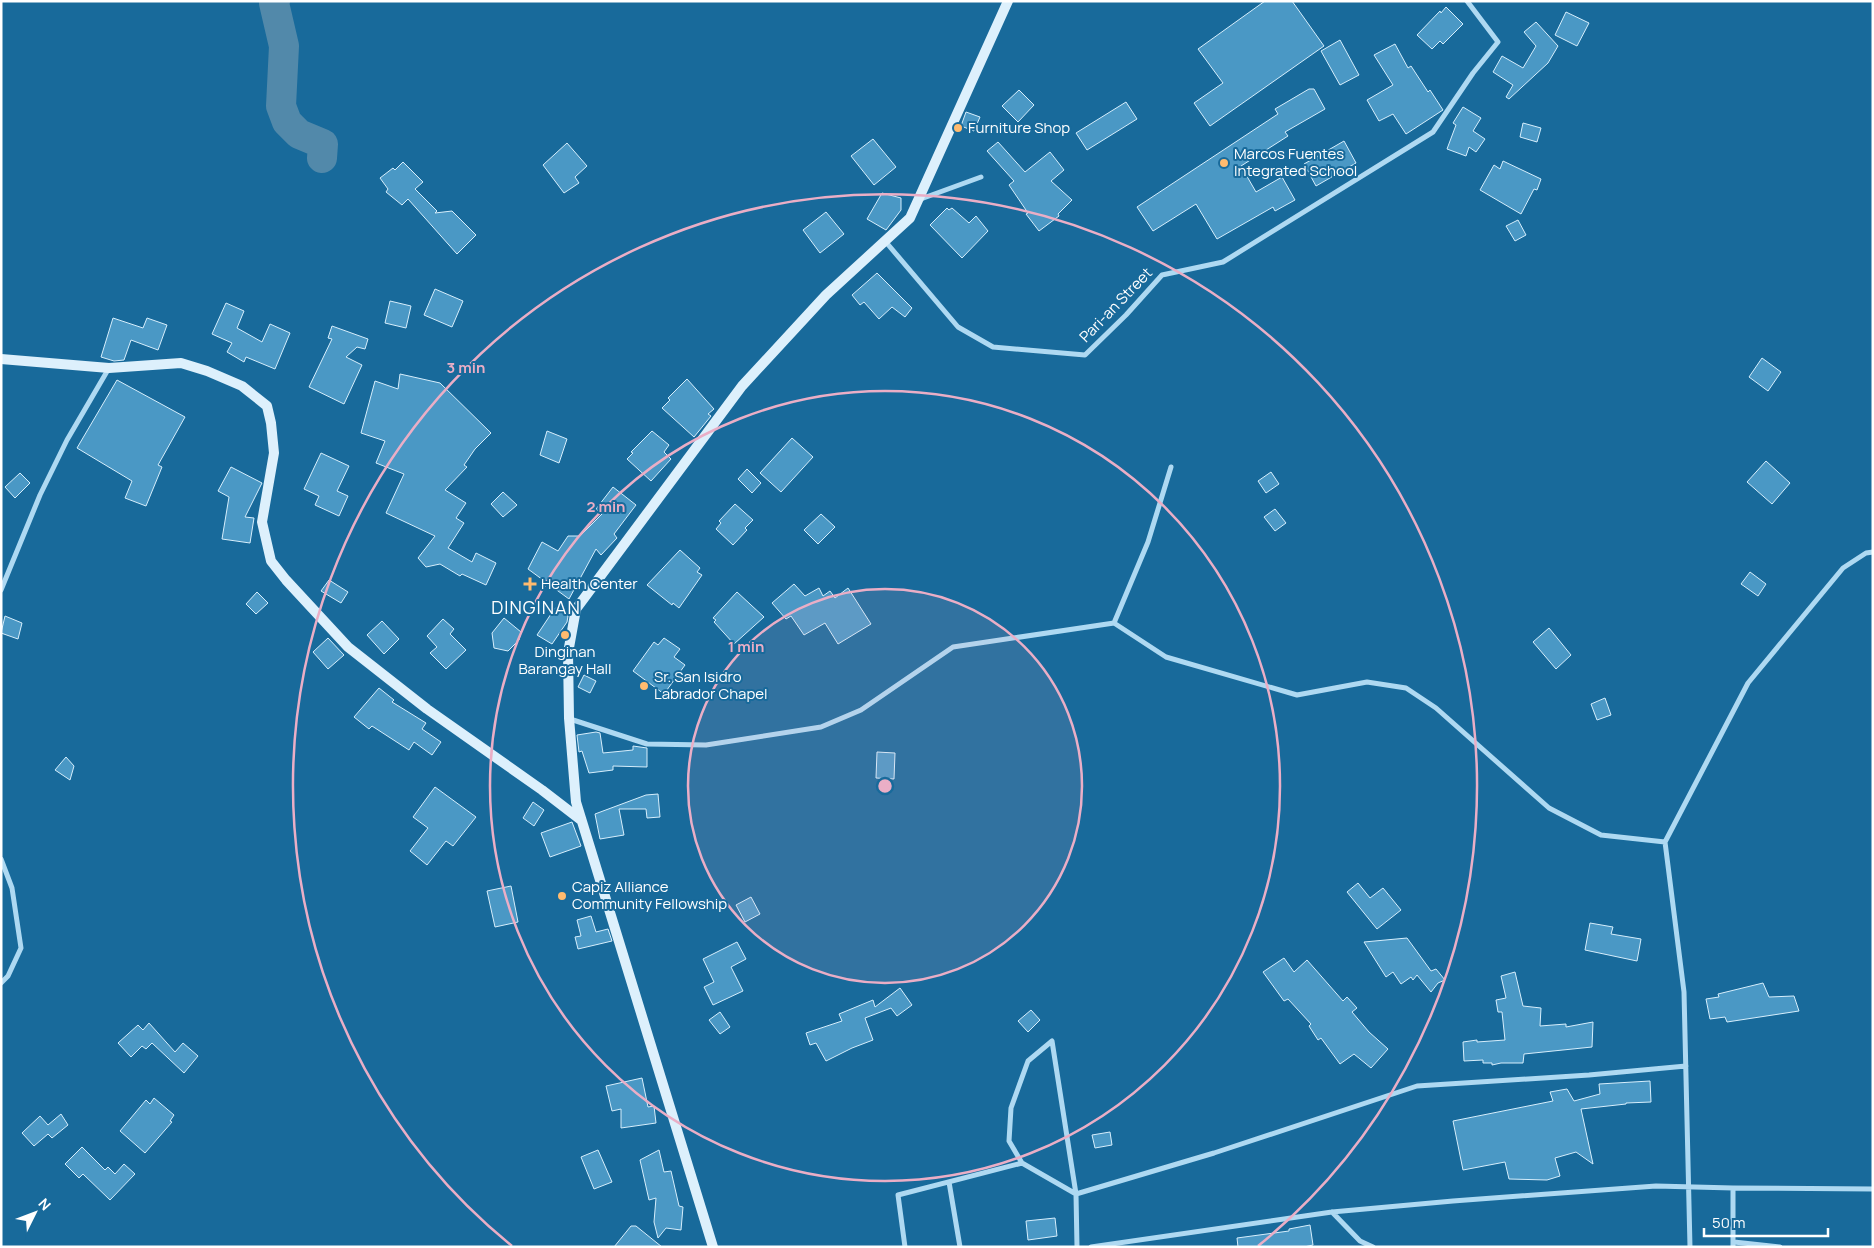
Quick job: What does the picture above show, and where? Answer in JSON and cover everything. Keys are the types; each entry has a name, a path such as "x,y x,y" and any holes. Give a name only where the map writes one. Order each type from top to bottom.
{"main road":[{"path":"713,1247 576,802 569,718 568,654 576,608 742,386 826,295 910,218 1008,1"},
{"path":"1,359 109,368 182,364 207,371 242,386 267,406 271,423 274,453 262,522 271,560 286,580 348,647 427,709 542,790 581,820"}],"street":[{"name":"Pari-an Street","path":"884,240 958,327 993,347 1085,355 1126,315 1162,275 1222,262 1434,132 1473,73 1498,42 1467,1"},
{"path":"918,201 982,177"},
{"path":"1,590 40,495 67,440 109,368"},
{"path":"1114,623 1148,542 1171,466"},
{"path":"1690,1247 1684,992 1665,842 1748,683 1843,568 1866,553 1873,552"},
{"path":"569,718 647,744 706,746 821,728 861,710 953,647 1114,623 1166,657 1297,695 1367,682 1406,688 1436,708 1549,808 1601,835 1665,842"},
{"path":"1,859 12,888 21,948 8,976 1,983"},
{"path":"1077,1247 1076,1194 1052,1041 1028,1062 1011,1108 1009,1141 1022,1164 1076,1194 1214,1153 1417,1086 1589,1075 1686,1066"},
{"path":"906,1247 898,1195 1022,1164"},
{"path":"949,1182 960,1247"},
{"path":"1091,1247 1332,1212 1656,1186 1873,1189"},
{"path":"1733,1188 1733,1245 1780,1247"},
{"path":"1332,1212 1360,1241 1373,1247"}],"building":[{"path":"1265,1 1292,1 1324,46 1210,126 1194,103 1223,83 1198,49"},
{"path":"1446,7 1463,24 1443,44 1440,41 1432,49 1417,35"},
{"path":"1566,12 1589,23 1577,46 1555,35"},
{"path":"1536,22 1558,46 1548,63 1509,99 1506,97 1513,85 1493,72 1502,56 1523,68 1536,46 1524,32"},
{"path":"1340,40 1359,75 1340,85 1321,51"},
{"path":"1395,44 1408,68 1411,66 1428,92 1430,90 1443,110 1406,134 1393,114 1379,121 1367,100 1393,85 1374,55"},
{"path":"1309,89 1314,89 1325,109 1285,132 1288,136 1241,166 1256,192 1282,177 1295,200 1275,211 1273,207 1217,239 1196,204 1153,231 1137,207 1278,114 1275,109"},
{"path":"1019,90 1034,105 1018,122 1002,106"},
{"path":"1126,102 1137,119 1087,150 1076,133"},
{"path":"1463,107 1481,118 1473,131 1485,139 1476,152 1469,147 1466,156 1447,149 1456,125 1453,123"},
{"path":"966,112 980,117 974,131 961,126"},
{"path":"1523,123 1541,128 1537,142 1520,137"},
{"path":"873,139 896,167 874,185 851,156"},
{"path":"1344,141 1356,163 1316,186 1304,164"},
{"path":"998,142 1025,172 1050,152 1064,170 1051,181 1072,200 1058,214 1059,216 1039,231 1026,214 1028,213 1009,185 1014,181 987,151"},
{"path":"567,143 587,166 575,177 579,183 564,193 543,165"},
{"path":"1503,161 1541,179 1537,190 1534,189 1521,214 1480,190 1494,165 1500,169"},
{"path":"403,162 423,182 415,189 437,211 435,213 452,211 476,235 457,254 408,199 402,205 386,192 388,189 380,178 393,168 395,170"},
{"path":"882,193 901,198 901,210 886,230 867,219"},
{"path":"947,208 949,210 952,208 969,223 976,216 988,231 962,258 930,225"},
{"path":"826,212 844,234 820,253 803,230"},
{"path":"1518,220 1526,235 1515,241 1506,226"},
{"path":"877,273 912,308 905,317 892,307 879,319 864,302 860,305 852,295"},
{"path":"435,289 463,301 452,327 424,315"},
{"path":"390,301 411,306 406,328 385,323"},
{"path":"226,303 244,311 237,328 262,342 270,324 290,333 275,369 246,357 244,362 227,352 232,343 212,334"},
{"path":"113,318 143,328 147,318 167,325 158,350 131,340 124,360 114,361 101,357"},
{"path":"332,326 368,339 365,349 357,347 346,357 362,365 344,404 309,387 332,339 328,338"},
{"path":"1762,358 1781,372 1768,391 1749,377"},
{"path":"400,374 440,383 491,433 475,449 464,465 467,467 445,490 466,503 456,518 464,523 448,548 472,562 476,553 496,563 486,585 462,574 460,576 440,564 426,567 418,558 435,536 386,513 404,474 376,463 385,441 361,433 375,381 398,389"},
{"path":"687,379 714,409 708,414 711,416 694,437 662,408 670,400 668,398"},
{"path":"117,380 185,417 158,465 162,467 146,506 125,498 132,481 77,448"},
{"path":"547,431 567,439 559,463 540,455"},
{"path":"652,431 669,445 664,452 671,459 651,481 627,459 633,453 631,452"},
{"path":"792,438 813,457 781,492 760,473"},
{"path":"321,453 349,466 337,491 348,496 339,516 315,505 319,496 304,489"},
{"path":"1766,461 1790,483 1772,504 1747,482"},
{"path":"231,467 262,483 245,517 254,518 250,543 222,539 229,497 218,491"},
{"path":"747,469 761,483 752,493 738,479"},
{"path":"1271,472 1279,484 1266,493 1258,481"},
{"path":"20,473 30,483 15,498 5,487"},
{"path":"613,487 636,505 614,534 617,538 601,555 596,549 569,599 528,569 542,542 558,551 568,536 580,536 602,514 596,509"},
{"path":"503,492 517,505 503,517 491,504"},
{"path":"735,504 753,520 745,528 747,530 733,545 716,529 721,523 719,521"},
{"path":"1275,509 1286,523 1275,531 1264,517"},
{"path":"821,514 835,527 818,544 804,530"},
{"path":"680,550 700,568 697,572 702,575 679,608 673,603 672,605 647,585"},
{"path":"1750,572 1766,584 1758,596 1741,584"},
{"path":"329,580 348,592 341,603 321,591"},
{"path":"794,584 805,596 819,588 823,596 830,591 835,598 848,588 871,624 838,644 825,623 804,635 791,616 786,619 772,603"},
{"path":"257,592 268,603 256,614 246,604"},
{"path":"737,592 764,617 734,644 714,622 716,620 713,618"},
{"path":"555,608 568,616 567,622 552,644 537,635"},
{"path":"5,616 22,623 18,639 1,633"},
{"path":"504,618 521,632 519,640 508,651 494,648 492,633"},
{"path":"443,619 454,629 450,634 466,650 446,669 430,653 437,647 427,636"},
{"path":"382,621 399,639 384,654 367,635"},
{"path":"1549,628 1571,655 1556,669 1533,642"},
{"path":"328,638 344,655 328,669 313,652"},
{"path":"664,638 680,649 674,657 685,665 664,694 633,671 654,642 658,645"},
{"path":"584,675 596,681 590,693 578,687"},
{"path":"379,688 394,700 392,702 426,723 422,729 441,742 432,755 414,742 409,750 372,726 369,729 354,717"},
{"path":"1605,698 1611,715 1597,720 1591,704"},
{"path":"600,733 603,753 633,750 633,746 647,748 647,767 613,766 613,770 589,773 582,751 579,752 577,735"},
{"path":"877,752 895,753 894,779 876,778"},
{"path":"66,757 74,766 70,780 55,770"},
{"path":"435,787 476,817 453,846 446,841 427,865 410,851 428,828 413,817"},
{"path":"658,794 660,817 647,818 646,809 619,809 624,835 600,839 595,814 646,795"},
{"path":"533,802 544,810 534,826 523,818"},
{"path":"572,822 581,846 550,857 541,833"},
{"path":"1358,883 1370,898 1383,888 1401,910 1377,929 1347,892"},
{"path":"511,886 518,922 495,927 487,891"},
{"path":"751,897 760,914 745,922 736,905"},
{"path":"591,916 596,932 608,929 612,941 578,949 575,937 581,936 577,920"},
{"path":"1590,923 1613,927 1611,934 1641,939 1637,961 1585,950"},
{"path":"1407,938 1431,971 1436,969 1445,980 1438,983 1431,992 1417,975 1413,980 1411,977 1401,984 1393,972 1386,977 1364,942"},
{"path":"737,942 746,959 731,967 743,991 713,1005 704,987 714,982 703,959"},
{"path":"1284,958 1294,972 1307,960 1343,1001 1347,997 1357,1008 1352,1012 1369,1032 1388,1049 1371,1068 1354,1054 1340,1064 1321,1038 1318,1040 1309,1026 1311,1024 1288,999 1284,1001 1263,972"},
{"path":"1515,972 1523,1006 1541,1008 1540,1026 1566,1024 1566,1027 1593,1022 1592,1047 1524,1054 1523,1063 1492,1065 1492,1063 1483,1063 1483,1060 1464,1061 1463,1042 1505,1040 1502,1012 1498,1012 1496,1000 1506,998 1501,976"},
{"path":"1763,983 1769,997 1794,996 1799,1011 1727,1022 1725,1017 1710,1019 1706,999 1719,997 1718,994"},
{"path":"900,988 912,1005 897,1016 891,1008 865,1018 873,1040 826,1061 816,1043 810,1045 806,1033 842,1021 839,1014 873,1000 875,1007"},
{"path":"1031,1010 1040,1020 1028,1032 1018,1021"},
{"path":"720,1012 730,1027 720,1034 709,1020"},
{"path":"149,1023 175,1052 183,1043 198,1056 184,1073 152,1043 146,1049 142,1046 131,1057 118,1043 138,1025 143,1030"},
{"path":"642,1078 648,1107 654,1106 656,1123 621,1128 621,1109 612,1111 606,1086"},
{"path":"1650,1081 1651,1102 1581,1109 1593,1164 1576,1152 1555,1158 1560,1176 1547,1180 1509,1179 1505,1162 1463,1170 1453,1121 1553,1101 1550,1092 1567,1089 1574,1101 1600,1094 1599,1084"},
{"path":"154,1098 174,1115 170,1121 172,1122 145,1153 120,1131 146,1100 150,1104"},
{"path":"61,1114 68,1125 52,1138 48,1134 34,1146 22,1133 40,1116 48,1125"},
{"path":"1110,1132 1112,1145 1095,1148 1092,1135"},
{"path":"82,1147 105,1170 108,1167 115,1174 124,1164 135,1174 110,1200 83,1174 79,1178 65,1164"},
{"path":"598,1150 612,1182 594,1189 581,1157"},
{"path":"659,1150 664,1172 671,1171 679,1206 683,1207 681,1230 666,1228 658,1238 654,1222 656,1198 649,1200 640,1160"},
{"path":"1055,1218 1057,1236 1028,1240 1026,1221"},
{"path":"1310,1225 1313,1245 1304,1247 1238,1247 1237,1238 1289,1231 1289,1229"},
{"path":"631,1226 636,1226 662,1247 614,1247"}],"waterway":[{"path":"275,1 284,46 281,106 287,122 299,134 323,144 322,158"}],"place":[{"name":"Furniture Shop","path":"958,128"},
{"name":"Marcos Fuentes Integrated School","path":"1224,163"},
{"name":"Health Center","path":"530,584"},
{"name":"Dinginan Barangay Hall","path":"565,635"},
{"name":"Sr. San Isidro Labrador Chapel","path":"644,686"},
{"name":"Capiz Alliance Community Fellowship","path":"562,896"}],"district":[{"name":"DINGINAN","path":"536,608"}]}
